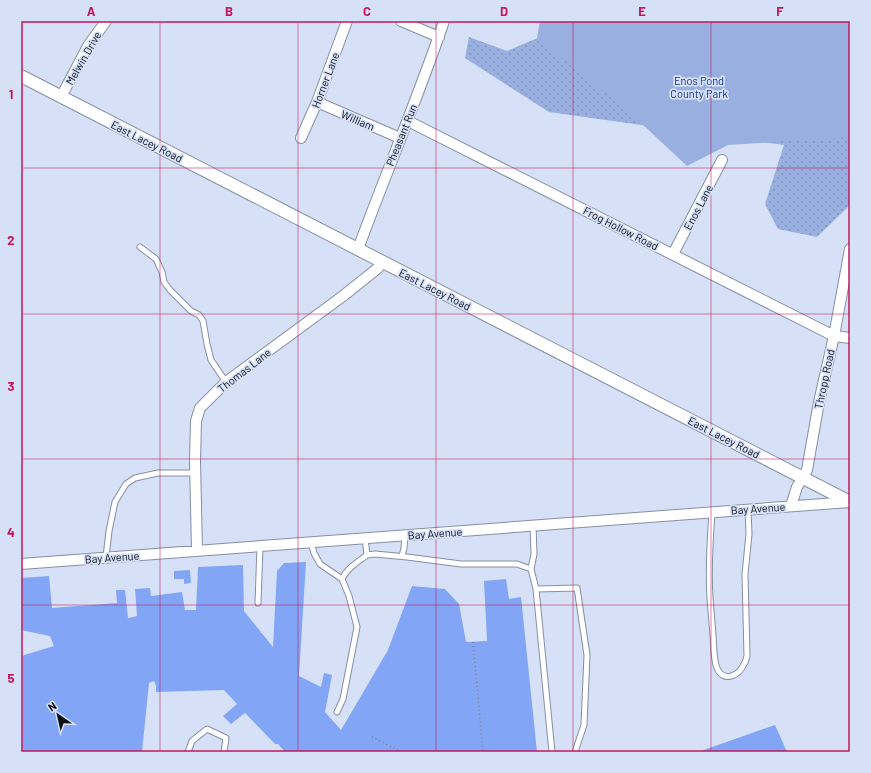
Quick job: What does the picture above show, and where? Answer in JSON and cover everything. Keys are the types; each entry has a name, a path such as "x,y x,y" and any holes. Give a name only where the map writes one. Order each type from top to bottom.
{"street":[{"name":"Melwin Drive","path":"61,97 88,46 106,21"},
{"name":"Horner Lane","path":"301,138 317,102 347,21"},
{"path":"401,21 439,37"},
{"name":"Pheasant Run","path":"358,249 400,138 408,121 444,21"},
{"name":"East Lacey Road","path":"21,76 850,502"},
{"name":"William","path":"317,102 400,138"},
{"name":"Frog Hollow Road","path":"408,121 834,336 850,338"},
{"name":"Enos Lane","path":"673,254 722,160"},
{"name":"Thropp Road","path":"791,506 797,487 807,470 819,402 834,336 850,249"},
{"name":"Thomas Lane","path":"197,550 195,473 196,421 200,408 226,382 343,296 378,268 383,262"},
{"name":"Bay Avenue","path":"21,564 850,502"}],"lane":[{"path":"140,247 156,259 162,272 164,282 170,290 191,311 199,315 203,321 207,344 212,360 226,382"},
{"path":"106,557 114,502 126,484 134,478 158,473 195,473"},
{"path":"712,512 710,597 715,657 720,674 726,677 736,674 744,666 747,656 745,574 749,534 748,509"},
{"path":"533,525 534,554 531,569 536,589 552,752"},
{"path":"402,556 405,535"},
{"path":"365,538 367,555"},
{"path":"311,542 314,553 320,564 342,579 349,596 357,627 343,699 337,712"},
{"path":"258,603 260,546"},
{"path":"342,579 344,574 367,555 375,554 461,564 517,564 531,569"},
{"path":"536,589 577,588 587,655 584,725 574,752"},
{"path":"188,752 192,741 207,730 226,738 224,752"}],"path":[{"path":"473,642 483,752"},
{"path":"372,737 402,752"}],"green space":[{"name":"Enos Pond County Park","path":"540,21 850,21 850,205 817,237 778,229 765,204 784,145 549,112 465,58 469,37 507,51 545,35"},
{"name":"Enos Pond County Park","path":"540,21 850,21 850,137 728,145 687,166 627,110 537,38"}],"shaded area":[{"path":"306,562 299,676 321,687 324,673 332,675 325,712 341,730 388,650 412,586 445,589 459,604 466,642 487,641 484,581 506,579 509,599 521,597 537,752 285,752 278,744 275,744 245,713 231,724 223,716 237,704 224,690 156,692 154,681 149,683 142,752 21,752 21,656 54,646 50,636 21,630 21,578 49,576 52,608 117,603 116,590 125,590 128,618 137,616 135,589 150,588 151,596 182,592 185,610 196,610 198,567 243,565 244,611 273,647 277,571 284,563"},
{"path":"190,570 191,583 184,584 184,579 174,579 174,571"},
{"path":"775,725 787,752 698,752"}]}
